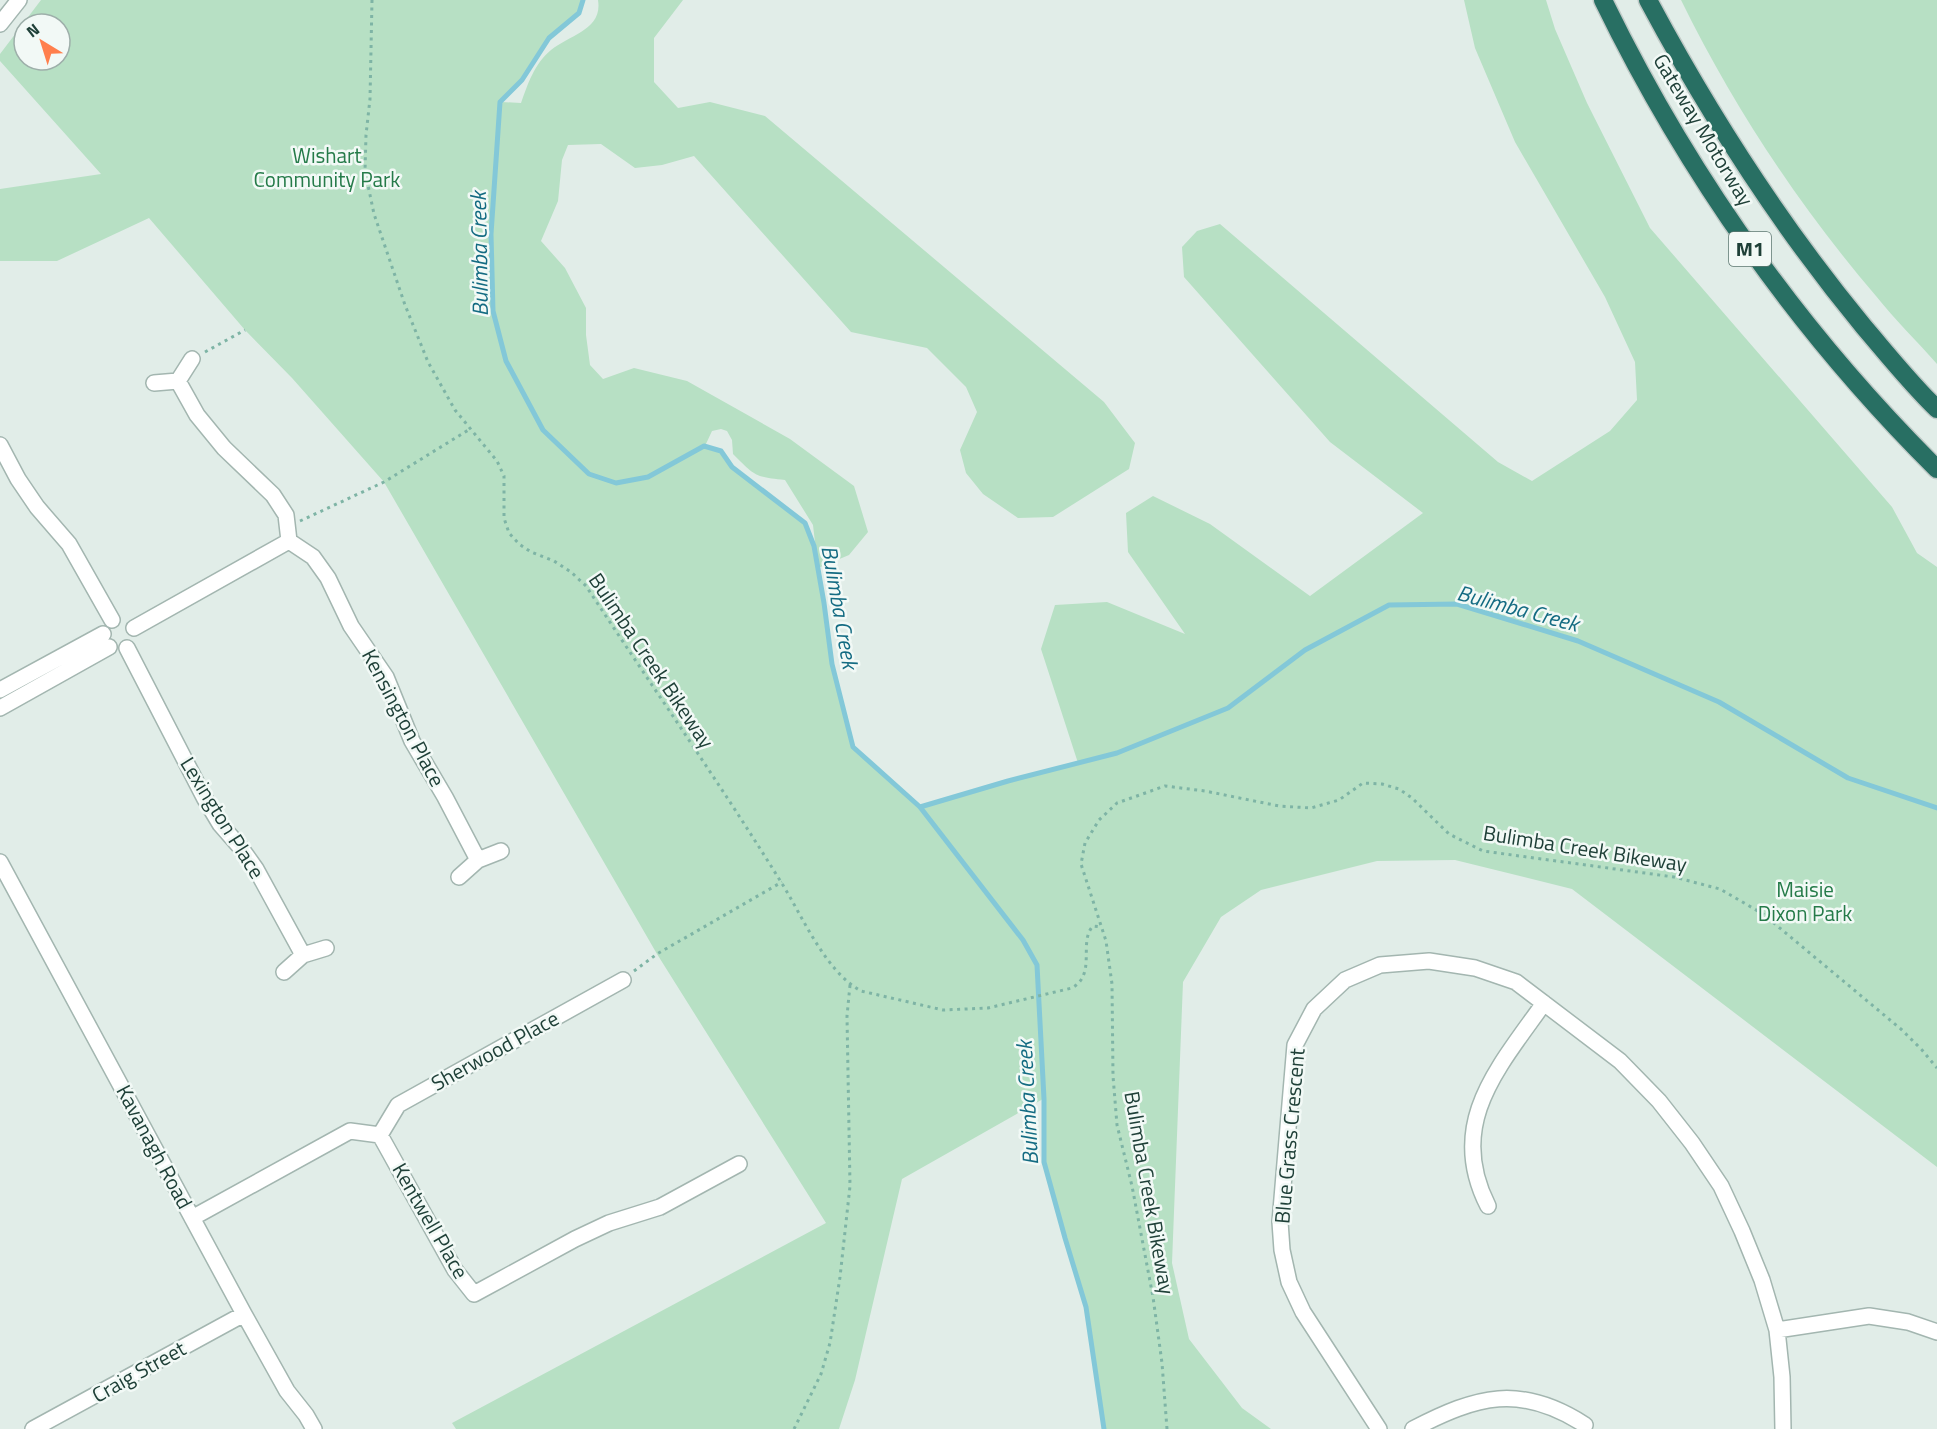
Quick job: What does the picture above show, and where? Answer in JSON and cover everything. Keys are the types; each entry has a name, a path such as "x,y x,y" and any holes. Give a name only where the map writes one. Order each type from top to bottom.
{"highway":[{"name":"Gateway Motorway","path":"1603,0 1676,137 1771,278 1871,399 1937,469"},
{"name":"Gateway Motorway","path":"1648,0 1688,74 1731,145 1785,226 1822,276 1881,348 1937,410"}],"street":[{"path":"2,17 19,0"},
{"path":"178,381 192,359"},
{"path":"154,383 178,381"},
{"path":"134,628 288,534 286,515 273,495 224,448 197,415 178,381"},
{"path":"0,445 18,479 37,507 69,544 112,620"},
{"name":"Kensington Place","path":"288,534 313,557 328,578 351,626 386,677 412,741 478,860"},
{"path":"125,619 134,628 135,636 127,648 117,650 106,640 106,626 112,620 125,619"},
{"path":"0,690 106,640"},
{"path":"0,708 106,640"},
{"name":"Lexington Place","path":"127,648 205,799 220,824 256,869 303,955"},
{"path":"459,877 478,860 501,851"},
{"name":"Kavanagh Road","path":"0,862 244,1314 287,1391 314,1429"},
{"path":"284,972 303,955 326,948"},
{"name":"Blue Grass Crescent","path":"1379,1429 1303,1312 1289,1282 1282,1250 1280,1222 1295,1045 1314,1009 1345,980 1380,965 1429,961 1475,968 1516,982 1620,1061 1659,1101 1692,1143 1720,1186 1762,1280 1777,1330 1782,1377 1783,1429"},
{"name":"Sherwood Place","path":"380,1135 398,1105 623,980"},
{"path":"1488,1206 1478,1186 1472,1151 1474,1126 1481,1099 1494,1074 1544,1003"},
{"path":"192,1218 350,1131 380,1135"},
{"name":"Kentwell Place","path":"380,1135 455,1270 474,1294 575,1239 609,1223 660,1207 739,1164"},
{"name":"Craig Street","path":"33,1429 244,1314"},
{"path":"1777,1330 1869,1316 1908,1322 1937,1332"},
{"path":"1413,1429 1449,1410 1471,1402 1494,1399 1520,1399 1546,1404 1569,1414 1585,1425"}],"path":[{"name":"Bulimba Creek Bikeway","path":"372,0 370,99 365,171 367,189 405,305 428,362 455,410 496,461 504,476 504,518 509,533 519,544 531,552 554,561 586,586 782,882 833,969 850,985 861,991 943,1010 988,1008 1072,988 1079,984 1084,972 1088,933 1093,926 1102,927"},
{"path":"192,359 245,330"},
{"path":"288,534 384,482 470,429"},
{"name":"Bulimba Creek Bikeway","path":"1167,1429 1162,1363 1153,1297 1118,1125 1113,1076 1112,984 1102,927 1089,894 1081,864 1085,843 1099,820 1117,803 1165,786 1205,791 1280,806 1311,808 1340,800 1363,783 1382,784 1399,789 1412,798 1449,834 1483,851 1674,877 1720,889 1763,914 1902,1030 1937,1068"},
{"path":"623,980 657,954 782,882"},
{"path":"794,1429 821,1374 830,1343 840,1277 849,1186 847,1016 850,985"}],"green space":[{"path":"41,0 583,0 579,13 549,38 522,80 501,102 521,103 540,62 551,50 590,25 598,10 598,0 683,0 654,38 654,82 678,108 710,102 765,116 1104,402 1135,443 1129,469 1053,517 1018,518 983,494 966,473 960,450 977,412 966,387 927,348 851,332 694,156 662,165 635,168 601,144 568,145 562,160 558,201 541,241 565,268 586,308 586,335 590,365 603,379 634,368 687,381 790,439 854,486 868,532 849,555 818,568 832,664 853,747 920,807 1078,763 1041,649 1055,605 1107,602 1185,634 1128,552 1126,513 1153,496 1210,524 1310,596 1423,513 1330,442 1184,277 1182,247 1197,231 1220,224 1498,462 1532,481 1610,431 1637,400 1635,362 1605,297 1515,142 1475,48 1464,0 1546,0 1555,29 1587,103 1650,228 1892,507 1917,553 1937,567 1937,1167 1572,889 1455,860 1377,861 1261,890 1221,917 1183,982 1172,1263 1189,1339 1242,1408 1271,1429 1104,1429 1086,1307 1044,1162 1043,1099 902,1179 855,1380 839,1429 456,1429 452,1423 826,1223 657,954 384,482 292,378 245,330 149,218 57,261 0,261 0,189 101,174 0,61 0,54 12,38 12,72 72,72 72,12 32,12","holes":["721,429 727,431 732,440 733,454 751,471 767,478 785,480 813,525 816,551 805,523 732,467 721,451 705,446 712,431"]},
{"path":"1681,0 1937,0 1937,364 1848,262 1794,191 1745,117"}],"waterway":[{"name":"Bulimba Creek","path":"583,0 579,13 549,38 522,80 500,102 491,234 493,311 506,361 543,430 589,474 616,483 648,477 704,446 721,451 732,467 805,523 814,546 832,664 853,747 920,807 1023,940 1037,965 1044,1099 1044,1162 1086,1307 1104,1429"},
{"name":"Bulimba Creek","path":"920,807 1008,781 1117,753 1228,708 1305,650 1389,605 1457,604 1578,641 1719,702 1848,778 1937,808"}],"park label":[{"name":"Wishart Community Park","path":"327,168"},
{"name":"Maisie Dixon Park","path":"1805,902"}]}
